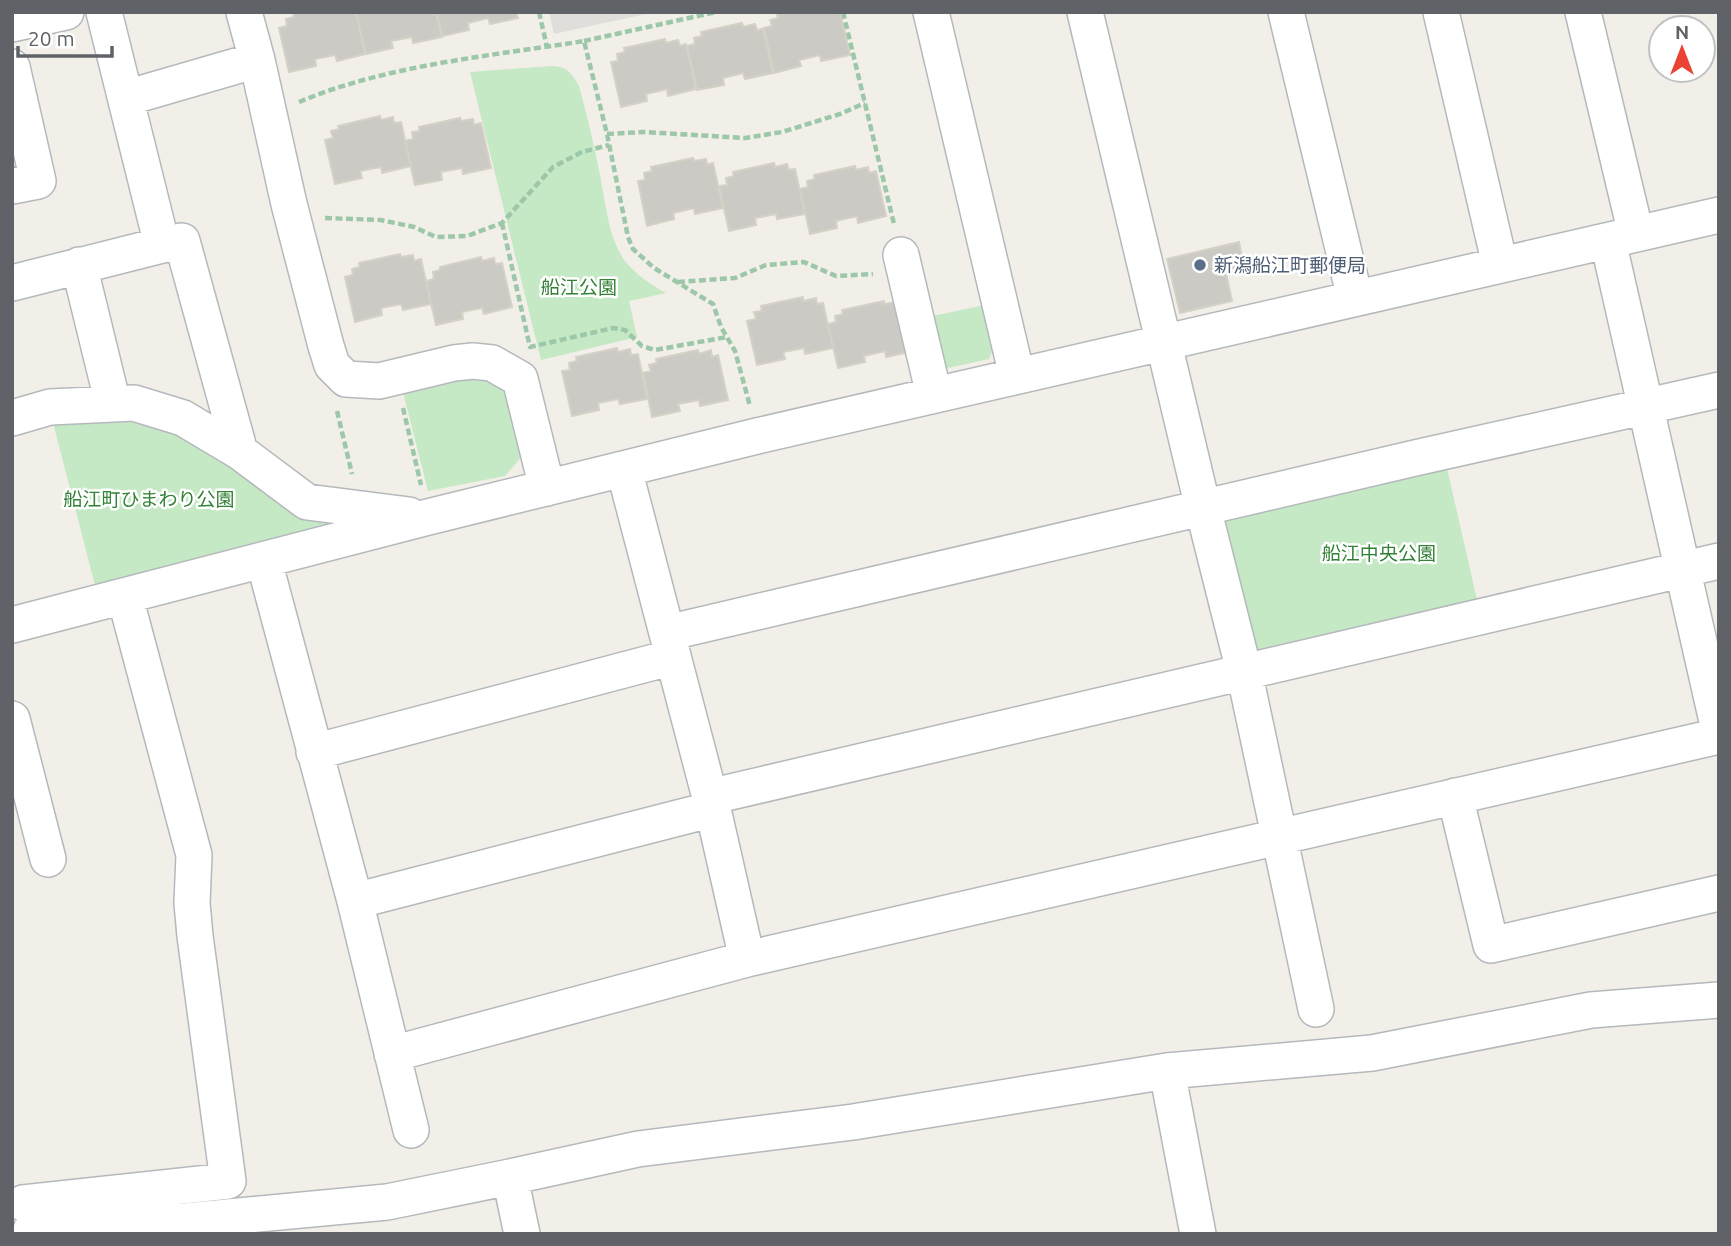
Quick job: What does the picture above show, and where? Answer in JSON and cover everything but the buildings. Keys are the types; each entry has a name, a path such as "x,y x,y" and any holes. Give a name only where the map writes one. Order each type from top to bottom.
{"street":[{"path":"12,24 66,12"},
{"path":"104,12 162,244"},
{"path":"244,12 289,204 332,365 346,379 379,381 473,361 492,363 520,379 547,488"},
{"path":"931,12 1017,376"},
{"path":"1085,12 1244,671 1316,1009"},
{"path":"1441,12 1500,265"},
{"path":"1583,12 1622,238 1645,407 1719,730"},
{"path":"1275,14 1355,298"},
{"path":"126,98 257,60"},
{"path":"12,67 38,181 12,186"},
{"path":"12,625 428,517 757,436 1719,215"},
{"path":"12,283 182,241 240,452"},
{"path":"901,255 934,395"},
{"path":"79,265 113,404"},
{"path":"314,752 670,645 1203,508 1719,390"},
{"path":"12,418 50,407 134,403 183,418 240,452 307,502 428,517"},
{"path":"624,469 711,803 747,959"},
{"path":"264,561 355,901 411,1130"},
{"path":"355,901 711,803 1244,671 1719,561"},
{"path":"25,1211 228,1181 195,936 192,903 194,855 125,597"},
{"path":"12,719 48,859"},
{"path":"392,1054 747,959 1719,736"},
{"path":"1455,796 1490,944 1719,893"},
{"path":"25,1211 127,1229 164,1223 387,1202 638,1149 853,1122 1167,1071 1372,1053 1591,1010 1719,1000"},
{"path":"1167,1071 1198,1234"},
{"path":"510,1177 522,1234"}],"path":[{"path":"539,12 547,47"},
{"path":"270,115 323,92 415,67 584,41 716,12"},
{"path":"677,282 735,278 766,265 804,262 836,276 894,273 901,255 844,12"},
{"path":"584,41 628,237 633,249 654,268 713,304 721,327 735,351 757,436"},
{"path":"607,134 644,132 745,138 782,132 840,114 865,103"},
{"path":"289,204 312,217 381,220 414,227 436,237 467,236 502,223 553,167 582,152 609,145"},
{"path":"502,223 530,347 613,328 625,330 642,346 654,350 727,337"},
{"path":"396,377 428,517"},
{"path":"346,379 334,397 360,509"}],"shaded area":[{"path":"549,12 655,12 554,34"}],"green space":[{"name":"船江公園","path":"552,66 568,72 579,86 609,223 621,255 641,277 666,293 629,301 637,337 541,360 470,72"},
{"path":"985,305 994,347 989,359 939,370 928,317"},
{"path":"477,374 504,387 522,456 505,476 428,491 403,392"},
{"name":"船江町ひまわり公園","path":"106,416 172,428 355,520 96,589 53,423"},
{"name":"船江中央公園","path":"1446,464 1478,604 1262,653 1247,643 1220,529 1229,515"}],"place":[{"name":"新潟船江町郵便局","path":"1200,265"}]}
